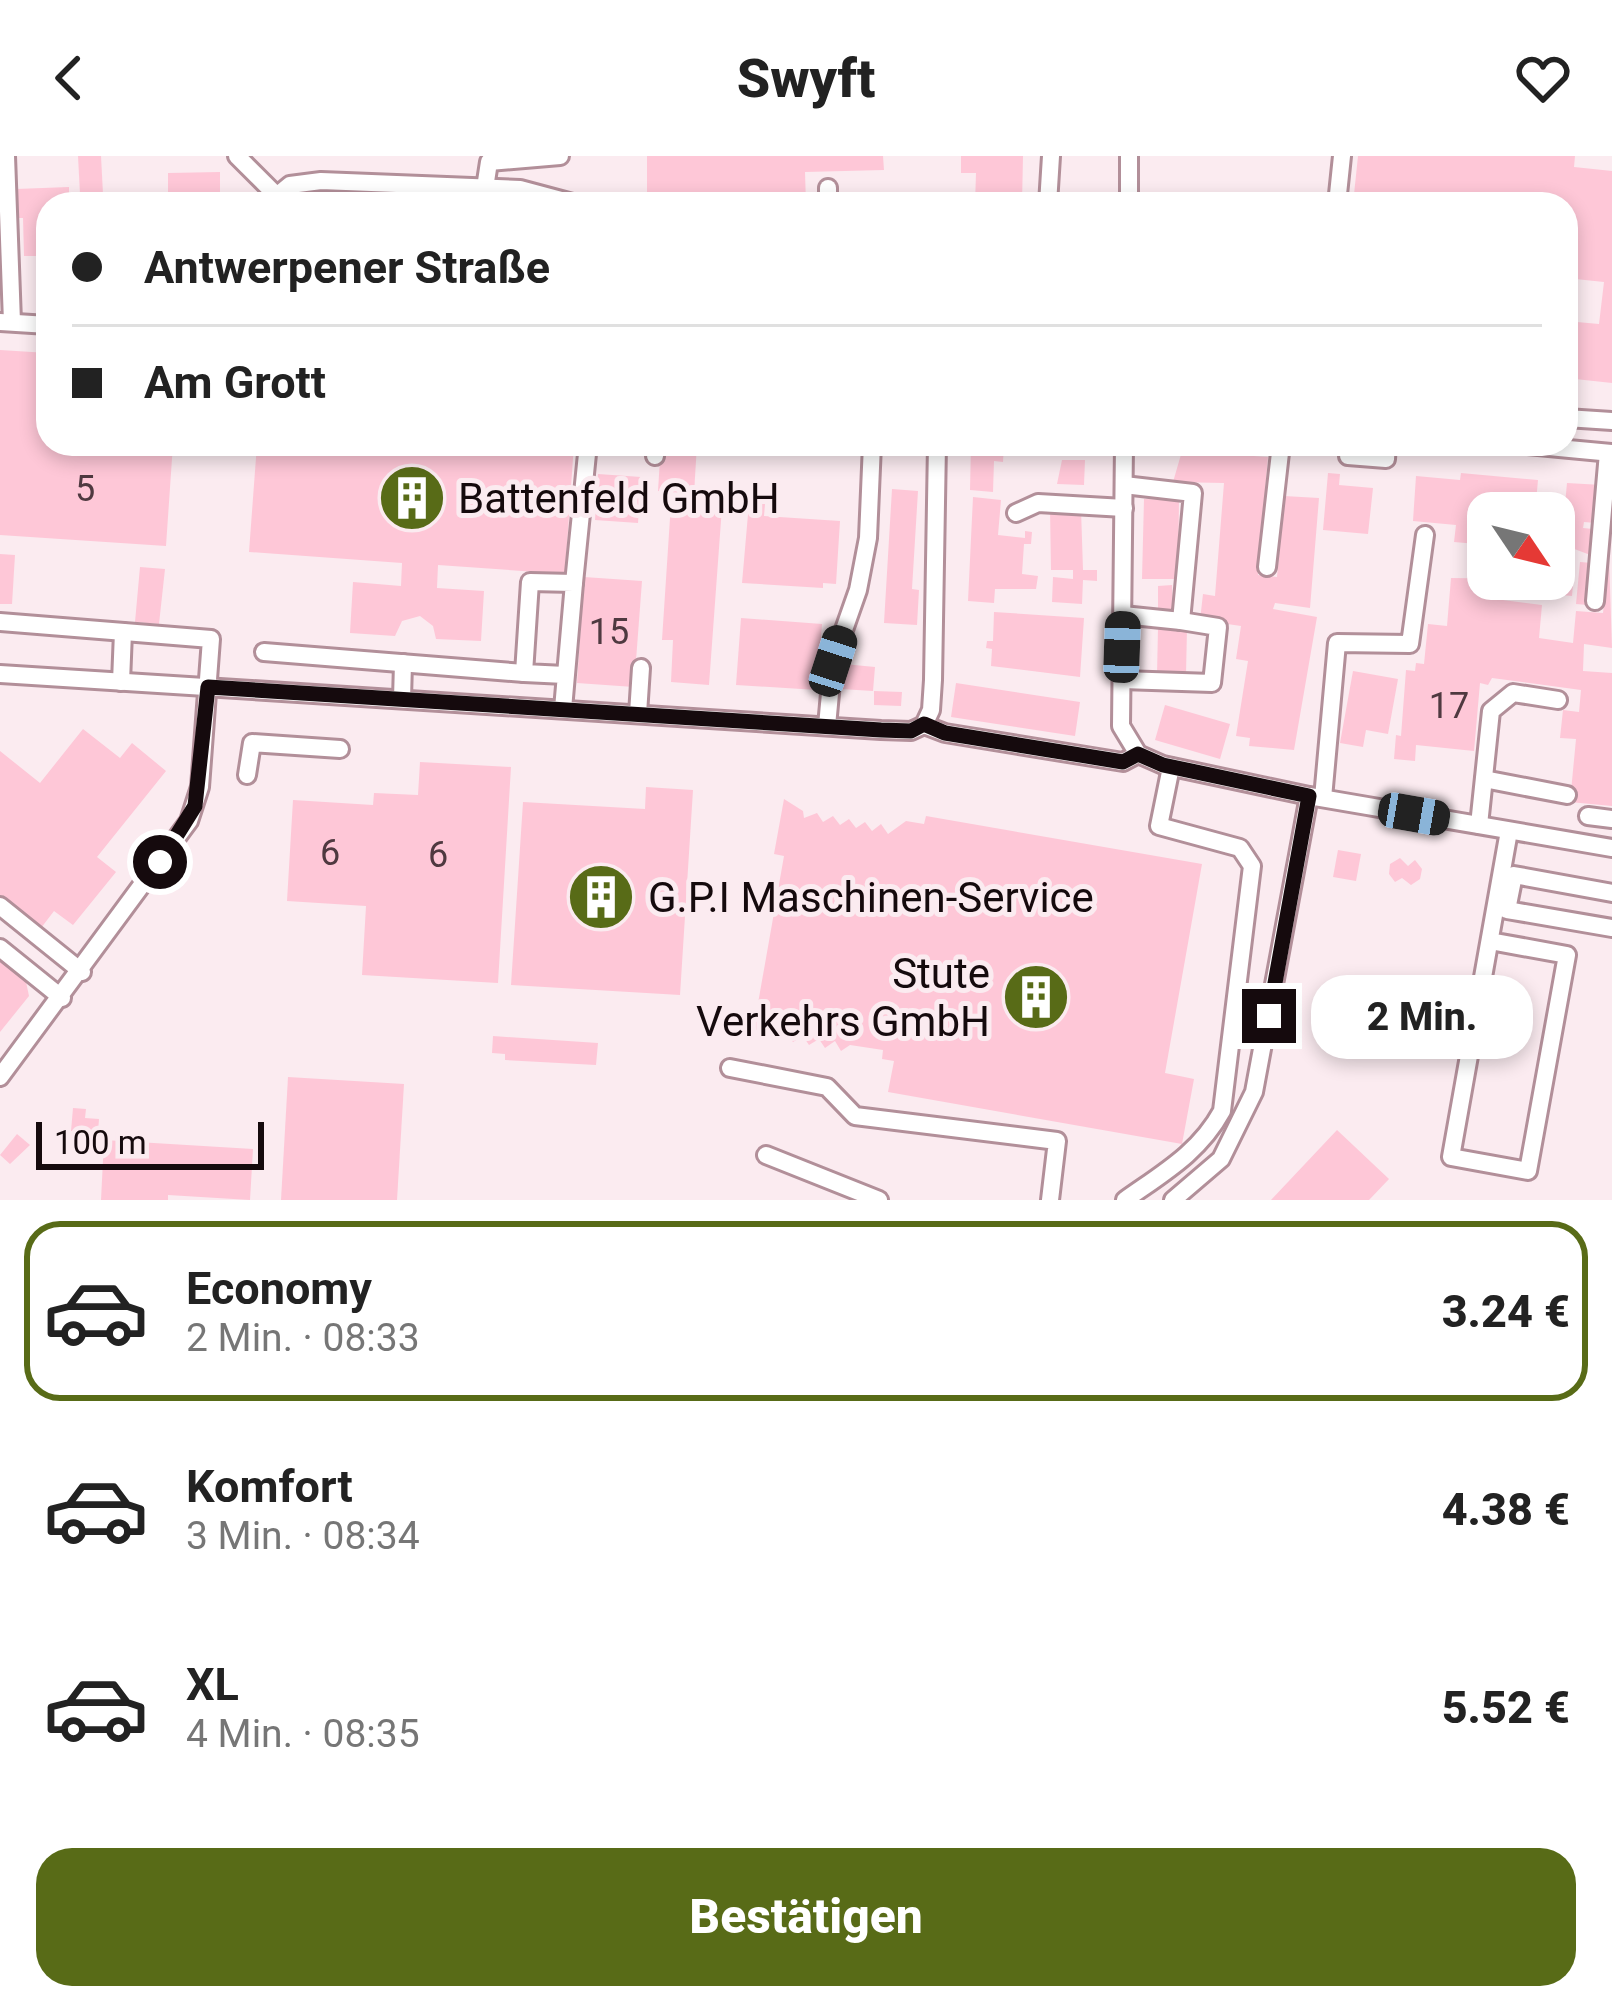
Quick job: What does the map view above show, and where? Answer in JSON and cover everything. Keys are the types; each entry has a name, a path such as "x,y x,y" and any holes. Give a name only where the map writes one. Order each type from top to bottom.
{"street":[{"path":"6,156 6,322 36,324"},
{"path":"484,188 489,161 560,156"},
{"path":"1049,192 1051,156"},
{"path":"1129,192 1130,156"},
{"path":"1338,192 1342,156"},
{"path":"244,159 266,192"},
{"path":"280,192 290,185 321,181 531,192"},
{"path":"1578,419 1612,421"},
{"path":"1578,450 1610,453 1594,601"},
{"path":"563,710 587,456"},
{"path":"827,726 833,661 858,590 868,538 871,456"},
{"path":"0,674 911,731 924,724 932,695 937,456"},
{"path":"1124,456 1121,726 1138,754 1171,767 1316,797 1612,848"},
{"path":"1267,567 1280,456"},
{"path":"1348,456 1386,456"},
{"path":"1124,485 1192,493 1181,621"},
{"path":"1016,514 1038,502 1124,508"},
{"path":"1174,1200 1221,1159 1254,1092 1316,797 1336,643 1410,644 1425,535"},
{"path":"524,673 530,582 574,584"},
{"path":"1122,680 1213,683 1218,627 1123,614"},
{"path":"0,622 211,639 200,788 189,821 82,972 0,1077"},
{"path":"121,682 123,632"},
{"path":"264,652 565,675"},
{"path":"402,699 403,663"},
{"path":"638,714 641,668"},
{"path":"1478,825 1491,711 1513,693 1558,700"},
{"path":"924,724 945,733 1107,760 1123,762 1138,754"},
{"path":"247,776 252,743 340,749"},
{"path":"1125,1200 1203,1143 1222,1111 1252,866 1240,848 1159,826 1171,767"},
{"path":"1484,779 1567,794"},
{"path":"1588,816 1612,819"},
{"path":"1490,940 1567,955 1528,1172 1451,1157 1509,831"},
{"path":"1612,893 1514,874 1508,910 1612,928"},
{"path":"0,906 82,972"},
{"path":"0,948 62,998"},
{"path":"730,1068 827,1088 855,1116 1057,1141 1051,1200"},
{"path":"766,1155 879,1200"}],"building":[{"path":"78,156 101,156 103,192 80,192"},
{"path":"647,156 883,156 884,170 805,172 806,192 647,192"},
{"path":"961,156 1023,156 1022,192 975,192 976,173 961,173"},
{"path":"1358,156 1575,156 1574,167 1612,171 1612,383 1578,379 1578,322 1599,324 1604,282 1578,279 1578,192 1354,192"},
{"path":"220,172 220,192 168,192 168,173"},
{"path":"69,187 69,192 36,192 36,256 24,256 16,189"},
{"path":"0,350 36,352 36,456 172,456 166,546 0,535"},
{"name":"Battenfeld GmbH","path":"256,456 573,456 565,574 438,565 437,588 484,591 481,641 436,639 433,626 420,616 402,621 395,636 350,633 353,582 401,586 402,563 249,552"},
{"path":"660,456 696,456 694,494 658,491"},
{"path":"971,456 1003,456 1003,462 994,461 993,492 970,490"},
{"path":"1181,456 1268,457 1258,575 1277,577 1284,496 1319,498 1310,608 1275,603 1273,609 1317,617 1294,750 1249,746 1250,738 1236,736 1248,661 1236,659 1241,626 1200,620 1203,594 1215,596 1224,483 1173,482"},
{"path":"1062,460 1085,460 1084,485 1057,484"},
{"path":"1328,473 1340,474 1339,485 1373,488 1368,534 1323,530"},
{"path":"1461,473 1538,480 1537,492 1467,492 1467,543 1454,542 1456,525 1413,521 1416,476 1460,480"},
{"path":"598,474 641,477 638,523 595,520"},
{"path":"1567,483 1602,485 1596,523 1584,522 1583,528 1593,529 1593,556 1575,549 1575,492 1566,492"},
{"path":"892,489 918,491 912,589 919,590 917,625 884,623"},
{"path":"973,497 1001,500 998,535 1025,538 1025,531 1032,532 1031,544 1024,544 1022,574 1038,576 1036,589 995,589 994,603 968,601"},
{"path":"1144,499 1179,500 1178,579 1142,579"},
{"path":"671,503 722,507 709,685 671,682 673,640 662,640"},
{"path":"749,503 765,504 764,516 840,521 836,584 823,583 823,588 742,583"},
{"path":"1050,508 1081,509 1083,570 1097,570 1097,581 1083,580 1082,604 1052,602 1053,577 1073,579 1073,570 1051,570"},
{"path":"0,554 15,555 12,604 0,604"},
{"path":"1609,556 1612,648 1584,644 1583,671 1612,673 1612,806 1570,802 1576,739 1560,738 1563,710 1579,712 1581,690 1492,678 1488,685 1480,683 1474,751 1416,745 1415,761 1394,759 1396,735 1401,736 1406,670 1415,671 1416,663 1424,664 1428,624 1447,626 1451,578 1467,578 1467,600 1542,605 1539,638 1573,643 1576,611 1603,613"},
{"path":"1580,562 1592,563 1588,605 1576,604"},
{"path":"140,567 165,569 159,624 135,622"},
{"path":"584,577 642,581 634,687 577,683"},
{"path":"1172,585 1173,611 1158,611 1158,586"},
{"path":"994,612 1084,618 1080,677 991,666 992,649 986,648 987,641 993,641"},
{"path":"741,618 822,624 817,690 736,685"},
{"path":"1158,628 1187,628 1186,675 1157,675"},
{"path":"844,664 875,667 873,691 841,689"},
{"path":"1353,671 1398,679 1388,734 1366,730 1363,747 1340,743"},
{"path":"956,683 1080,702 1075,736 951,717"},
{"path":"874,691 902,692 901,706 874,705"},
{"path":"1165,705 1230,724 1220,759 1155,740"},
{"path":"83,729 120,758 132,743 166,771 97,857 116,872 73,925 54,911 41,928 0,895 0,751 40,783"},
{"path":"420,762 511,767 498,983 362,975 366,906 287,901 293,800 373,805 374,793 418,795"},
{"name":"G.P.I Maschinen-Service","path":"646,787 693,790 680,995 511,985 523,802 645,809"},
{"name":"Stute Verkehrs GmbH","path":"784,799 803,811 804,818 817,813 823,822 833,816 840,825 849,819 856,828 865,822 872,831 881,824 888,834 906,821 924,824 926,816 1202,864 1165,1073 1194,1079 1182,1144 888,1092 894,1061 882,1059 883,1050 850,1045 841,1051 835,1041 825,1048 819,1039 809,1045 803,1036 793,1042 786,1033 777,1039 771,1030 761,1037 754,1026 784,856 774,854"},
{"path":"1338,850 1361,854 1356,881 1333,877"},
{"path":"1400,858 1408,866 1415,860 1422,869 1420,879 1411,885 1402,878 1395,882 1389,874 1390,864"},
{"path":"0,956 25,977 29,996 0,1032"},
{"path":"493,1036 598,1043 596,1065 505,1060 505,1054 492,1053"},
{"path":"288,1077 404,1084 397,1200 281,1200"},
{"path":"73,1108 86,1109 85,1118 99,1119 98,1132 71,1131"},
{"path":"1337,1130 1389,1179 1369,1200 1271,1200"},
{"path":"17,1134 30,1145 10,1164 0,1155"},
{"path":"104,1140 253,1149 250,1200 168,1195 168,1200 101,1200"}],"place":[{"name":"Battenfeld GmbH","path":"412,498"},
{"name":"G.P.I Maschinen-Service","path":"601,897"},
{"name":"Stute Verkehrs GmbH","path":"1036,997"}],"route":[{"path":"160,862 189,821 200,788 208,687 881,730 911,731 924,724 945,733 1123,762 1138,754 1163,765 1309,796 1269,1016"}]}
